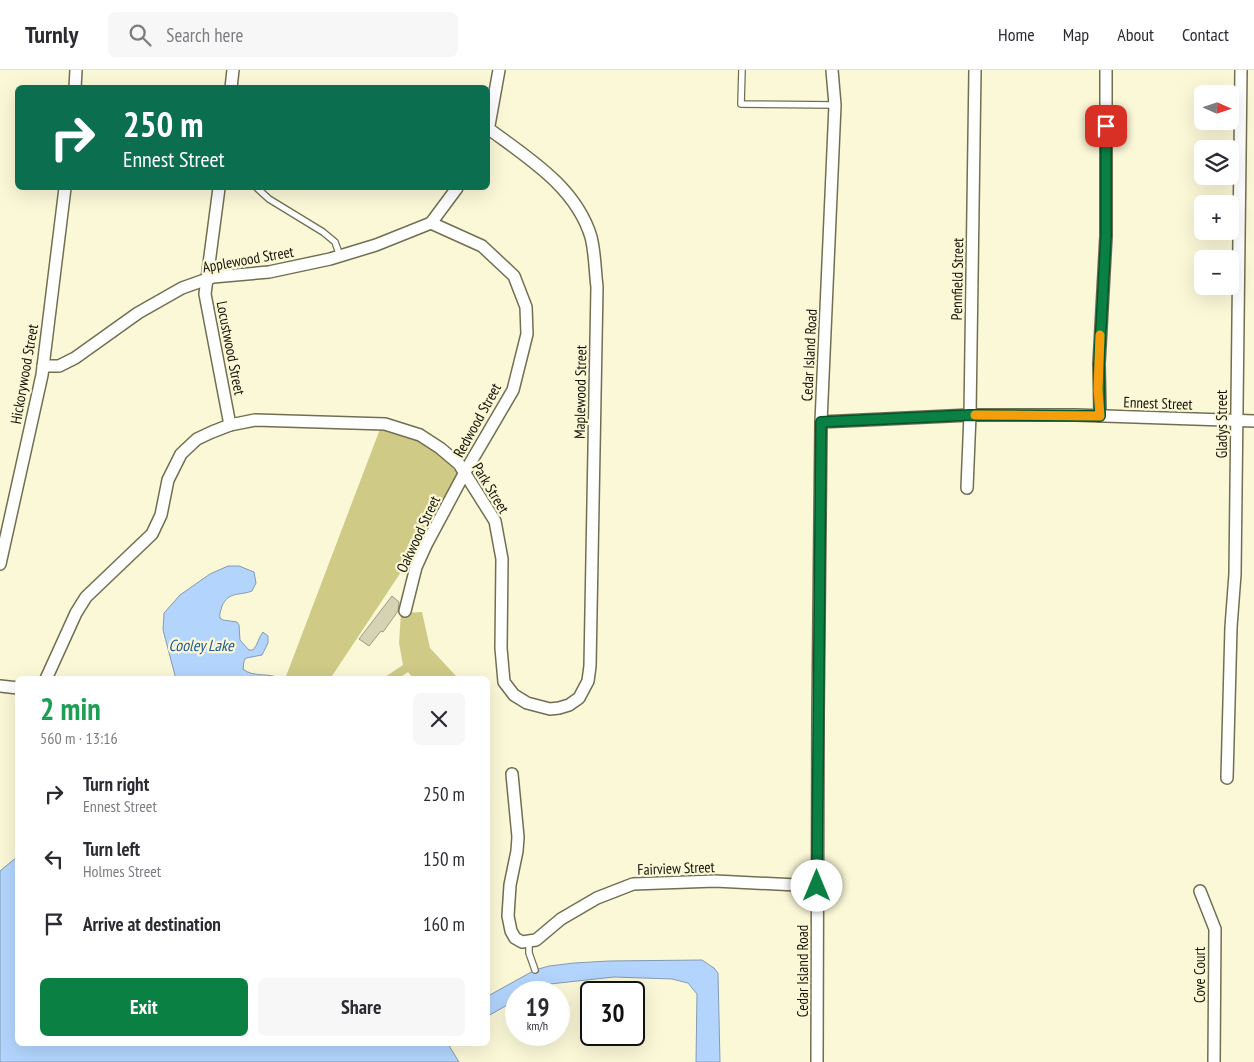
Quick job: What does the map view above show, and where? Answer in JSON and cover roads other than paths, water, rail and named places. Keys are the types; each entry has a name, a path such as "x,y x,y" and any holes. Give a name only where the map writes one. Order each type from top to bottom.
{"street":[{"path":"74,85 76,70"},
{"path":"231,85 233,70"},
{"path":"490,119 499,70"},
{"name":"Cedar Island Road","path":"817,1062 821,422 835,105 832,70"},
{"name":"Pennfield Street","path":"967,488 976,70"},
{"path":"1100,416 1099,364 1106,236 1106,70"},
{"name":"Gladys Street","path":"1227,778 1231,627 1235,574 1241,70"},
{"name":"Maplewood Street","path":"490,131 544,170 575,202 591,237 597,287 590,666 588,681 579,698"},
{"name":"Hickorywood Street","path":"0,564 43,366 65,190"},
{"name":"Locustwood Street","path":"219,190 205,294 230,425"},
{"path":"431,223 456,190"},
{"name":"Applewood Street","path":"43,366 59,366 75,358 138,313 182,288 213,277 269,272 340,256 376,245 431,223"},
{"name":"Redwood Street","path":"431,223 482,246 514,276 526,307 526,334 513,390 465,472"},
{"name":"Ennest Street","path":"821,422 970,415 1100,416 1254,421"},
{"name":"Park Street","path":"47,676 76,613 86,597 152,534 161,515 168,480 181,454 197,439 230,425 255,420 385,424 420,435 459,464 496,521 502,559 501,648 504,682 514,695 527,703 550,709 569,705 579,698"},
{"name":"Oakwood Street","path":"405,611 416,567 465,472"},
{"path":"0,686 15,688"},
{"path":"512,774 518,837 510,885 508,916 511,931 515,938 526,942"},
{"name":"Fairview Street","path":"526,942 536,940 561,920 597,898 633,884 715,881 817,886"},
{"name":"Cove Court","path":"1200,891 1215,929 1214,1062"}],"lane":[{"path":"742,70 741,104 835,105"},
{"path":"259,190 269,199 323,232 335,242 340,256"},
{"path":"526,942 535,970"}],"water":[{"name":"Cooley Lake","path":"228,566 239,566 254,572 256,583 252,591 228,598 222,606 220,618 237,622 240,640 249,650 255,648 263,632 268,636 268,643 262,655 246,658 243,669 247,672 272,676 175,676 163,630 164,613 180,595 210,574"},
{"path":"15,859 15,1046 449,1046 459,1062 0,1062 0,871"},
{"path":"702,960 714,968 718,973 720,1062 696,1062 697,994 688,983 672,979 614,977 570,982 515,981 535,970 574,963"},
{"path":"505,987 505,1006 490,1015 490,995"}]}
